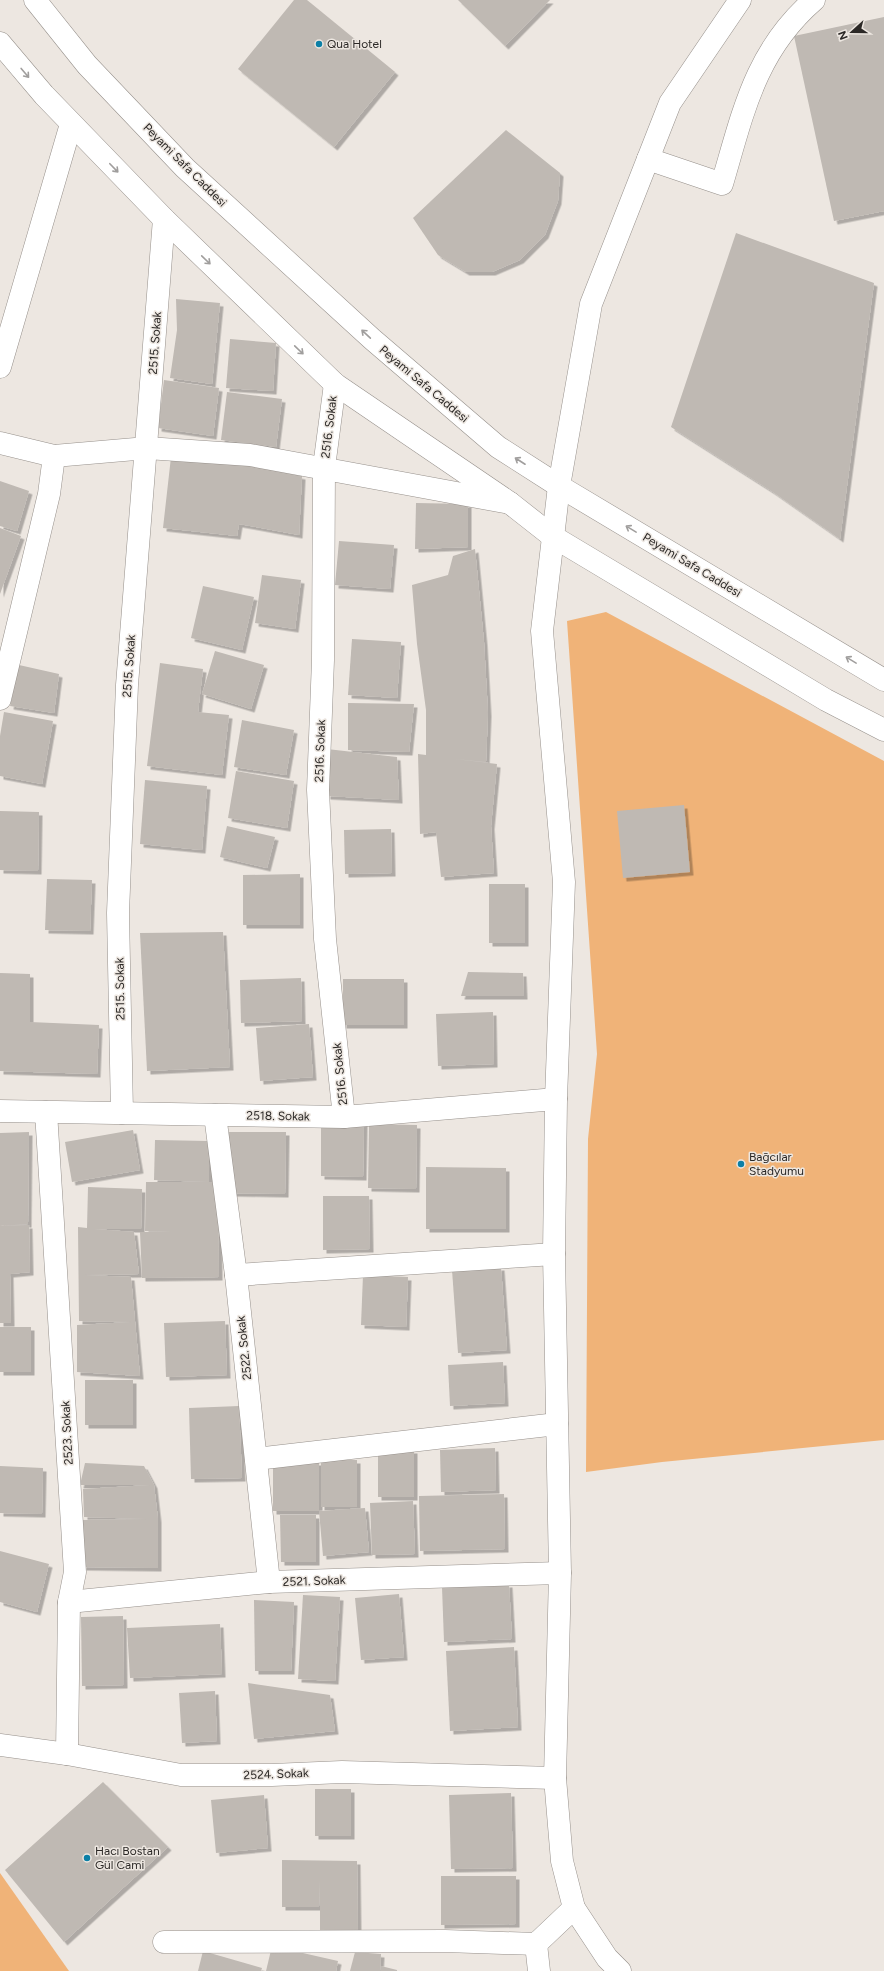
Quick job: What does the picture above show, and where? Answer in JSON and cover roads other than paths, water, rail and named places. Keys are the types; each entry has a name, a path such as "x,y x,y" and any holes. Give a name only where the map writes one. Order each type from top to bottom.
{"street":[{"name":"Peyami Safa Caddesi","path":"35,0 87,65 191,173 372,340 498,447 559,486 884,680"},
{"path":"620,1971 607,1958 574,1908 562,1861 555,1778 560,1573 554,1254 556,1099 564,882 542,631 559,486 591,304 670,103 740,0"},
{"path":"648,159 722,184 757,73 770,50 786,28 814,0"},
{"path":"0,43 71,124 164,219 335,384 510,503 552,536 826,700 884,730"},
{"path":"0,367 71,124"},
{"name":"2515. Sokak","path":"122,1113 119,889 127,685 164,219"},
{"name":"2516. Sokak","path":"335,384 324,467 323,660 318,790 325,939 344,1117"},
{"path":"0,443 54,456 147,448 250,455 324,467 510,503"},
{"path":"0,699 49,494 54,456"},
{"name":"2518. Sokak","path":"0,1111 344,1117 556,1099"},
{"name":"2523. Sokak","path":"46,1112 75,1572 69,1602 67,1754"},
{"name":"2522. Sokak","path":"215,1115 236,1275 269,1582"},
{"path":"236,1275 554,1254"},
{"path":"256,1459 557,1424"},
{"name":"2521. Sokak","path":"69,1602 269,1582 560,1573"},
{"name":"2524. Sokak","path":"0,1745 67,1754 181,1776 272,1775 342,1772 555,1778"},
{"path":"164,1942 445,1941 536,1944 574,1908"},
{"path":"536,1944 538,1971"}],"place":[{"name":"Qua Hotel","path":"319,44"},
{"name":"Bağcılar Stadyumu","path":"741,1164"},
{"name":"Hacı Bostan Gül Cami","path":"87,1858"}]}
